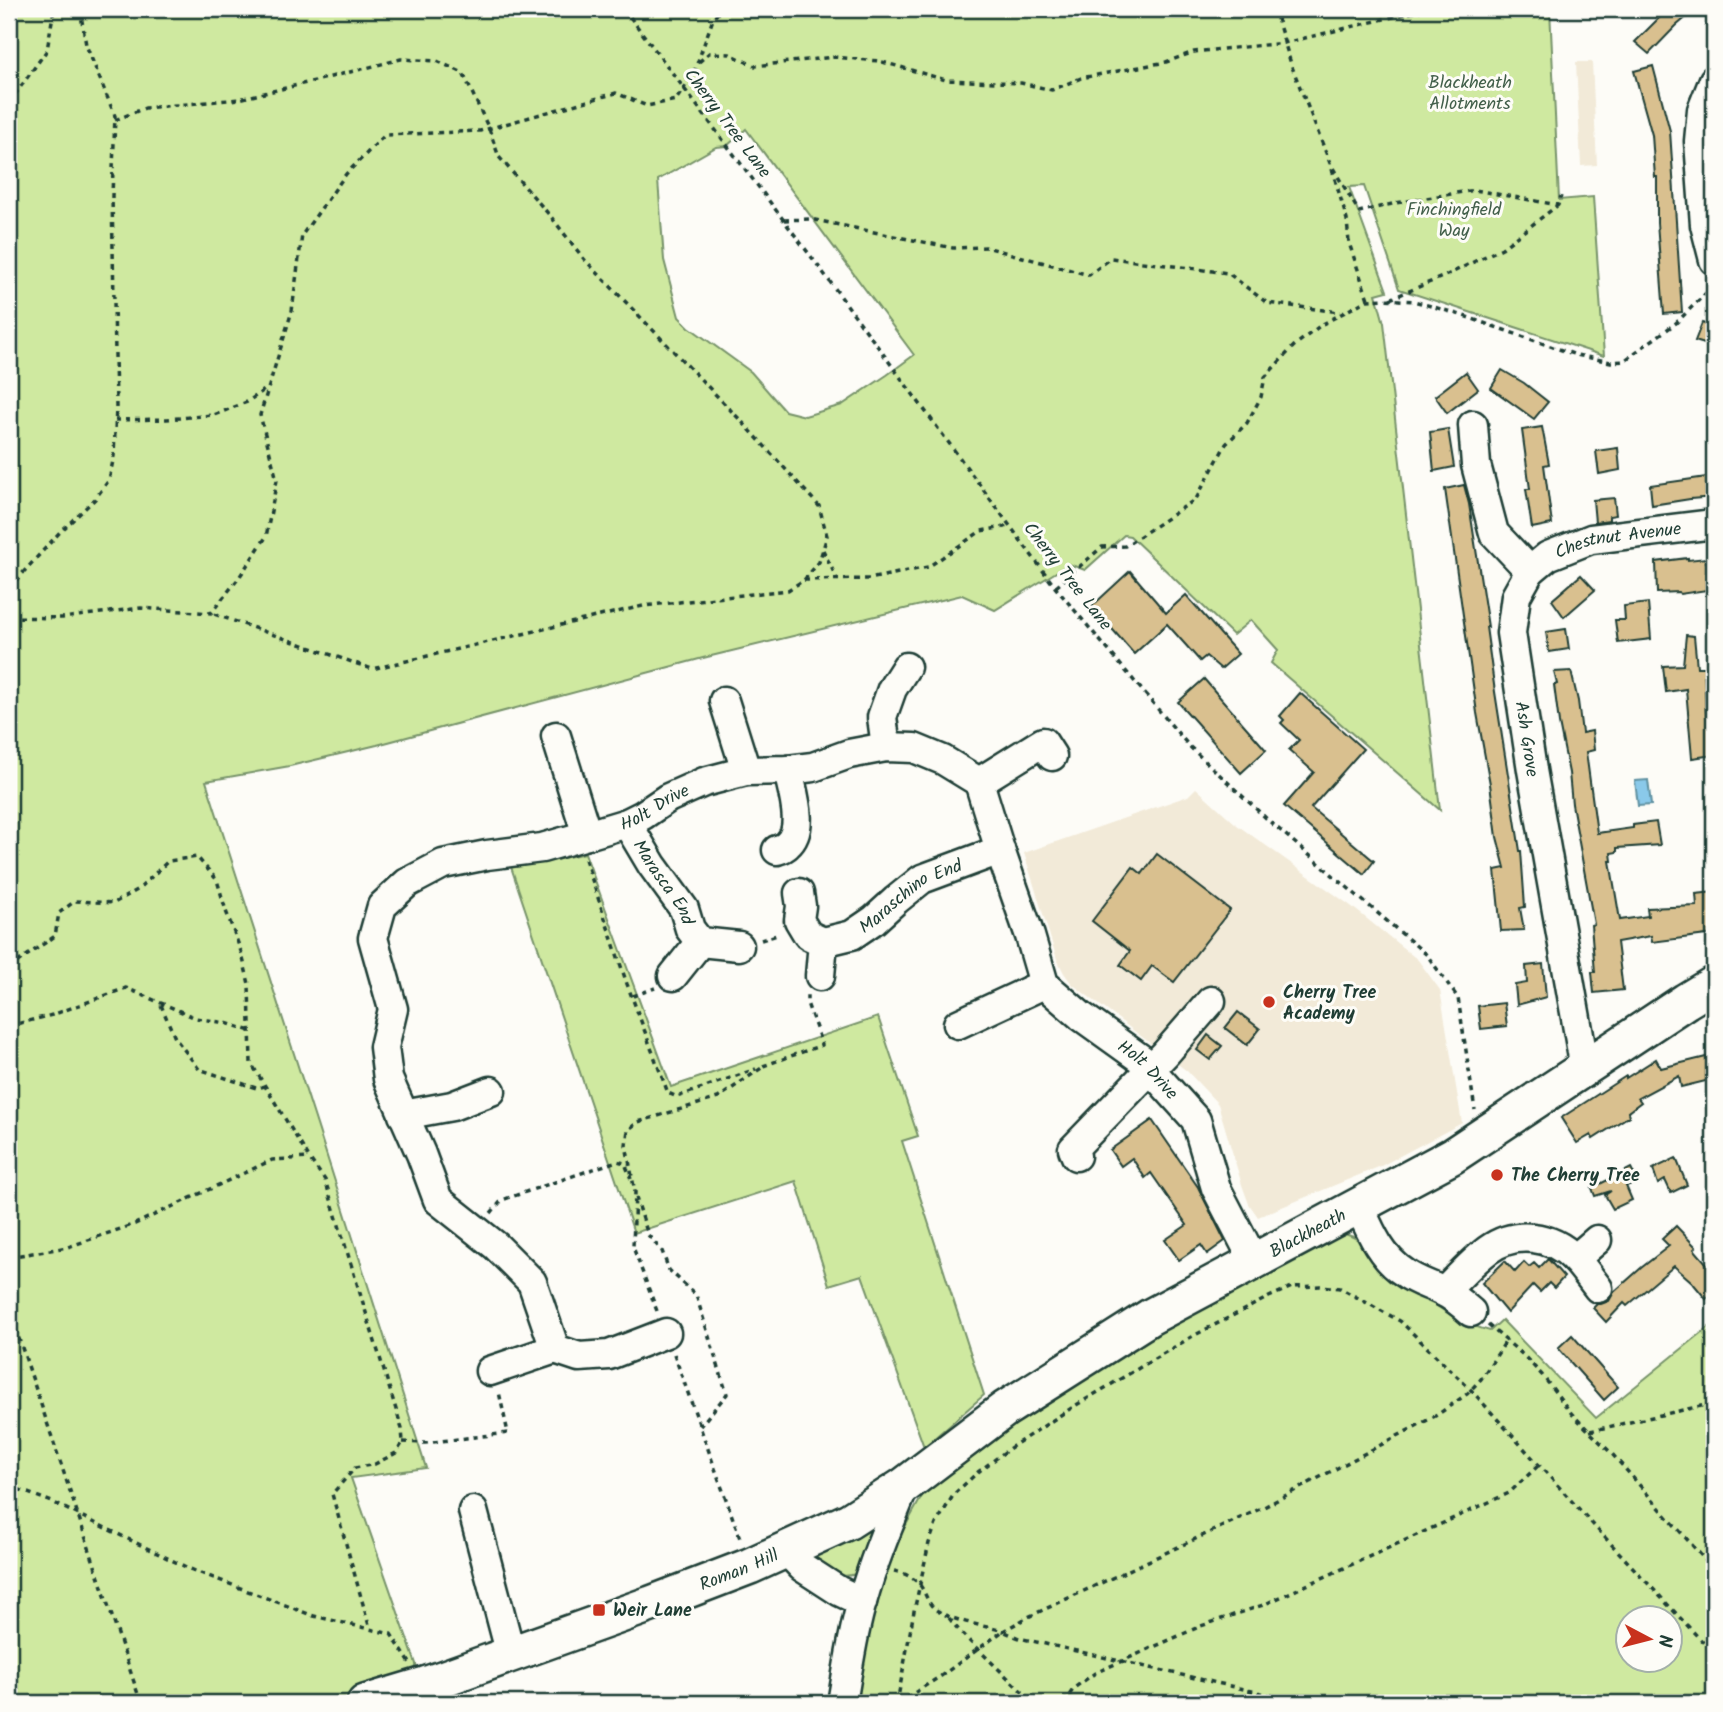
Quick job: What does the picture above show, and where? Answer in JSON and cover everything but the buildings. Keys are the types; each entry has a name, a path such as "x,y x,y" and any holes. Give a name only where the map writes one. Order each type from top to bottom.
{"main road":[{"name":"Blackheath","path":"905,1485 1005,1409 1150,1317 1452,1156 1714,984"},
{"name":"Roman Hill","path":"365,1703 510,1655 750,1566 849,1521 905,1485"}],"street":[{"path":"1714,80 1702,110 1699,141 1705,225 1714,260"},
{"path":"1473,425 1476,465 1494,533 1530,571"},
{"name":"Chestnut Avenue","path":"1530,571 1548,555 1591,540 1714,524"},
{"name":"Ash Grove","path":"1530,571 1516,596 1511,633 1532,770 1585,1069"},
{"path":"886,747 882,717 892,689 906,667"},
{"path":"724,701 746,771"},
{"path":"556,736 574,794 583,836"},
{"path":"974,1014 1044,984 979,782 1043,742 1052,756"},
{"name":"Holt Drive","path":"555,1349 531,1282 495,1246 439,1200 422,1154 388,1079 384,1047 393,1009 373,938 382,906 407,883 443,864 541,848 627,823 668,798 704,782 746,771 813,767 849,754 886,747 914,748 943,760 979,782"},
{"path":"776,850 787,845 794,834 797,820 788,770"},
{"name":"Marasca End","path":"627,823 652,865 684,909 690,929 700,942 739,946"},
{"name":"Maraschino End","path":"823,942 852,935 922,879 1000,850"},
{"path":"799,907 808,935 823,942 820,976"},
{"name":"Marasca End","path":"673,976 700,942"},
{"name":"Holt Drive","path":"1044,984 1081,1016 1140,1059 1196,1120 1216,1188 1254,1261"},
{"path":"1072,1147 1165,1054 1211,1001"},
{"path":"403,1115 452,1106 491,1091"},
{"path":"1359,1206 1372,1236 1382,1251 1403,1272 1444,1292 1471,1312"},
{"path":"1444,1292 1489,1249 1508,1239 1530,1237 1544,1238 1564,1249 1576,1259 1598,1288"},
{"path":"1576,1259 1597,1240"},
{"path":"490,1371 555,1349 579,1357 610,1355 666,1333"},
{"path":"842,1703 862,1602 882,1541 905,1485"},
{"path":"474,1511 510,1655"},
{"path":"786,1550 802,1567 862,1602"}],"path":[{"path":"9,103 47,50 54,9"},
{"path":"9,588 95,499 109,480 114,456 115,116 86,45 80,9"},
{"name":"Cherry Tree Lane","path":"624,9 1055,587 1189,746 1268,820 1427,955 1458,998 1479,1139"},
{"path":"211,613 266,537 277,480 260,415 292,311 302,235 346,174 385,135 480,131 616,93 647,106 676,100 693,75 713,19 721,9"},
{"path":"1274,9 1292,67 1331,163 1348,220 1349,243 1369,300"},
{"path":"697,64 709,53 730,54 755,66 834,57 880,61 946,80 1021,83 1052,90 1081,78 1166,62 1194,52 1284,43 1426,9"},
{"path":"9,617 62,618 141,608 211,613 372,669 643,606 788,590 804,580 819,562 827,536 819,506 749,429 584,259 499,157 463,73 437,61 401,59 239,99 145,108 115,120"},
{"path":"1331,163 1359,212 1475,190 1558,205"},
{"path":"1389,299 1502,248 1558,205 1561,196"},
{"path":"783,220 810,219 953,248 986,247 1088,275 1111,258 1228,273 1268,303 1342,312"},
{"path":"1055,587 1102,547 1125,546 1196,499 1226,444 1247,422 1261,397 1265,377 1294,346 1342,312 1369,300 1413,301 1576,355 1611,362 1624,360 1676,323 1714,287"},
{"path":"115,420 214,415 247,402 268,388"},
{"path":"804,580 869,579 928,567 981,531 1010,526"},
{"path":"823,550 837,579"},
{"path":"583,836 592,881 668,1093 677,1097 822,1045 807,1003 808,982 813,974 820,976"},
{"path":"9,968 54,936 59,913 75,901 114,903 139,889 168,861 197,857 217,880 242,954 249,984 251,1063 325,1180 402,1429 403,1442 396,1453 374,1464 355,1468 332,1493 370,1629"},
{"path":"739,946 779,935 799,907"},
{"path":"9,1026 52,1015 126,988 196,1018 251,1031"},
{"path":"161,1004 175,1038 199,1069 256,1088 265,1086"},
{"path":"750,1566 633,1247 635,1192 626,1144 628,1130 638,1122 718,1098 763,1066"},
{"path":"9,1257 68,1247 135,1224 272,1160 309,1158"},
{"path":"476,1230 502,1200 617,1161 625,1163 648,1235 662,1251 669,1270 696,1296 727,1394 700,1426"},
{"path":"897,1703 929,1543 936,1524 954,1494 1010,1448 1073,1407 1193,1336 1292,1287 1340,1288 1400,1321 1471,1390 1714,1654"},
{"path":"9,1310 141,1703"},
{"path":"1471,1312 1542,1374 1572,1414 1614,1455 1714,1570"},
{"path":"897,1703 1028,1617 1264,1507 1437,1415 1471,1390 1506,1341"},
{"path":"403,1442 425,1443 508,1433 501,1396 490,1371"},
{"path":"1590,1431 1714,1403"},
{"path":"1063,1703 1073,1688 1122,1661 1201,1626 1263,1605 1509,1493 1539,1465"},
{"path":"9,1486 52,1502 190,1569 314,1616 391,1634 425,1685"},
{"path":"874,1566 906,1574 919,1584 934,1610 947,1616 1019,1638 1305,1703"},
{"path":"947,1616 961,1633 1034,1703"}],"shaded area":[{"path":"1576,62 1592,62 1597,165 1581,166"},
{"name":"Cherry Tree Academy","path":"1196,788 1237,825 1351,906 1418,960 1440,990 1462,1123 1381,1166 1258,1217 1249,1204 1242,1185 1218,1104 1187,1071 1072,984 1064,973 1057,959 1024,853 1188,796"}],"green space":[{"path":"9,9 1550,9 1559,200 1593,197 1604,356 1399,289 1364,186 1349,187 1387,291 1376,294 1384,323 1440,810 1271,663 1278,650 1251,620 1233,635 1130,536 1124,535 1085,570 1069,564 995,610 962,595 703,658 377,745 290,766 206,781 426,1468 351,1478 416,1664 417,1698 398,1703 9,1703","holes":["746,129 914,355 842,405 805,416 785,411 751,372 679,317 664,260 658,180 716,147 727,146"]},
{"path":"585,853 671,1087 878,1017 918,1136 902,1141 984,1395 924,1447 862,1275 829,1285 796,1181 634,1233 510,864 550,861"},
{"path":"1345,1234 1378,1253 1426,1298 1449,1313 1490,1331 1502,1320 1596,1418 1714,1323 1714,1703 842,1703 853,1641 896,1543 931,1480 1154,1329 1317,1244"},
{"path":"885,1510 863,1571 854,1575 839,1575 807,1554"}],"water":[{"path":"1648,780 1651,805 1638,806 1635,781"}],"place":[{"name":"Cherry Tree Academy","path":"1269,1002"},
{"name":"The Cherry Tree","path":"1497,1175"},
{"name":"Weir Lane","path":"599,1610"}],"park label":[{"name":"Blackheath Allotments","path":"1470,92"},
{"name":"Finchingfield Way","path":"1454,220"}]}
